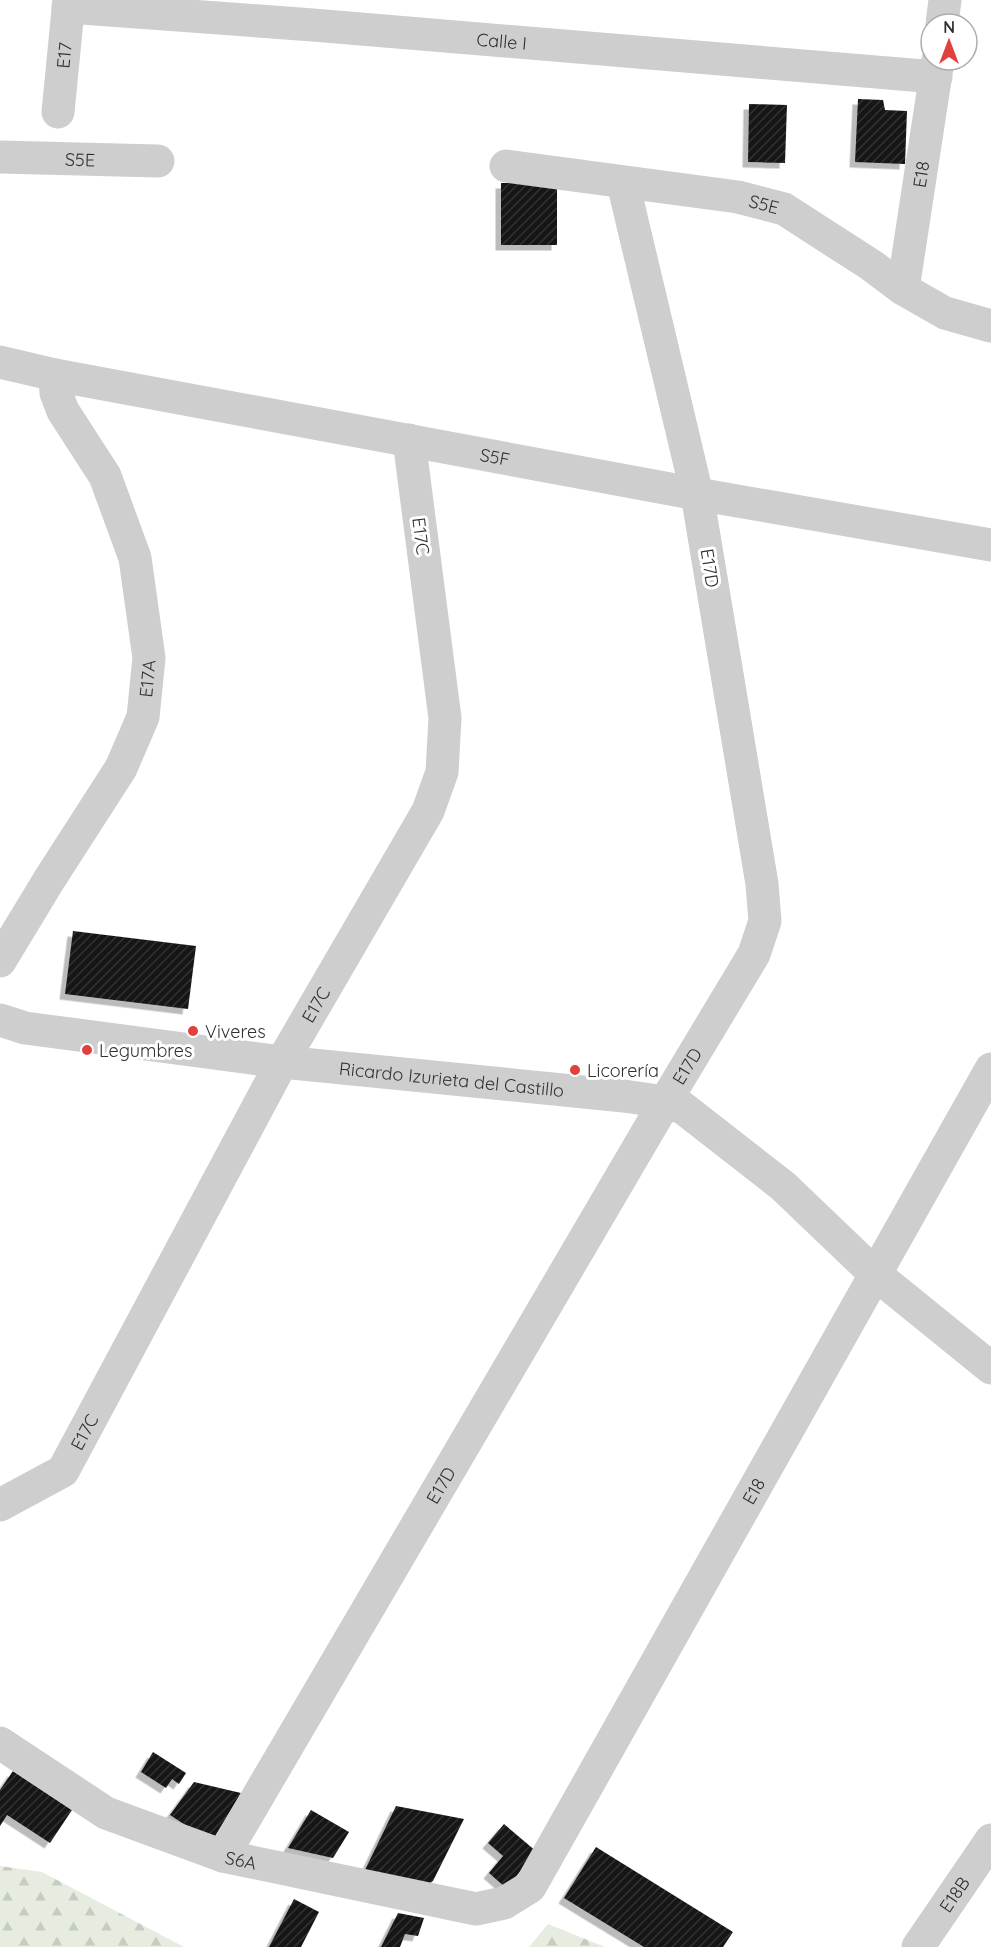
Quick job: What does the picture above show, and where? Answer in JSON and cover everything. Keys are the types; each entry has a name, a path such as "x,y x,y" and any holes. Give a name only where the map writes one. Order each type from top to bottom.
{"street":[{"name":"Calle I","path":"69,4 314,13 919,67"},
{"name":"E17","path":"58,112 69,4"},
{"name":"E18","path":"903,289 937,72"},
{"name":"S5E","path":"0,157 158,161"},
{"name":"S5E","path":"506,166 738,197 784,209 871,265 903,289 945,314 991,326"},
{"name":"E17D","path":"223,1857 664,1102 754,954 765,921 762,884 698,494 623,183"},
{"name":"S5F","path":"0,362 56,375 698,494 991,545"},
{"name":"E17A","path":"0,961 121,768 143,717 149,658 135,558 105,476 63,411 56,393 56,375"},
{"name":"E17C","path":"0,1505 63,1471 282,1062 428,811 442,772 445,718 409,440"},
{"name":"Ricardo Izurieta del Castillo","path":"0,1020 25,1028 282,1062 613,1095 664,1102 683,1108 783,1186 874,1274 991,1368"},
{"name":"E18","path":"504,1903 530,1887 991,1069"},
{"name":"S6A","path":"0,1743 106,1812 223,1857 476,1908 504,1903"},
{"name":"E18B","path":"918,1947 991,1840"}],"green space":[{"path":"0,1866 42,1872 184,1947 0,1947"},
{"path":"548,1924 605,1947 529,1947"}],"building":[{"path":"858,99 883,100 885,110 907,111 905,164 855,162"},
{"path":"749,104 787,105 785,163 748,162"},
{"path":"501,183 557,183 557,245 501,245"},
{"path":"73,931 196,946 188,1009 65,994"},
{"path":"153,1752 186,1773 179,1784 172,1779 166,1788 141,1772"},
{"path":"13,1771 72,1810 50,1843 7,1815 0,1826 0,1790"},
{"path":"194,1782 241,1793 214,1838 202,1836 170,1815"},
{"path":"396,1806 464,1819 433,1881 429,1884 365,1870"},
{"path":"311,1810 349,1832 333,1858 288,1848"},
{"path":"504,1824 537,1852 506,1888 489,1873 503,1856 488,1843"},
{"path":"596,1847 733,1932 723,1947 644,1947 564,1898"},
{"path":"294,1899 319,1912 301,1947 269,1947"},
{"path":"398,1913 424,1918 418,1936 405,1934 400,1947 381,1947"}],"place":[{"name":"Viveres","path":"193,1031"},
{"name":"Legumbres","path":"87,1050"},
{"name":"Licorería","path":"575,1070"}]}
